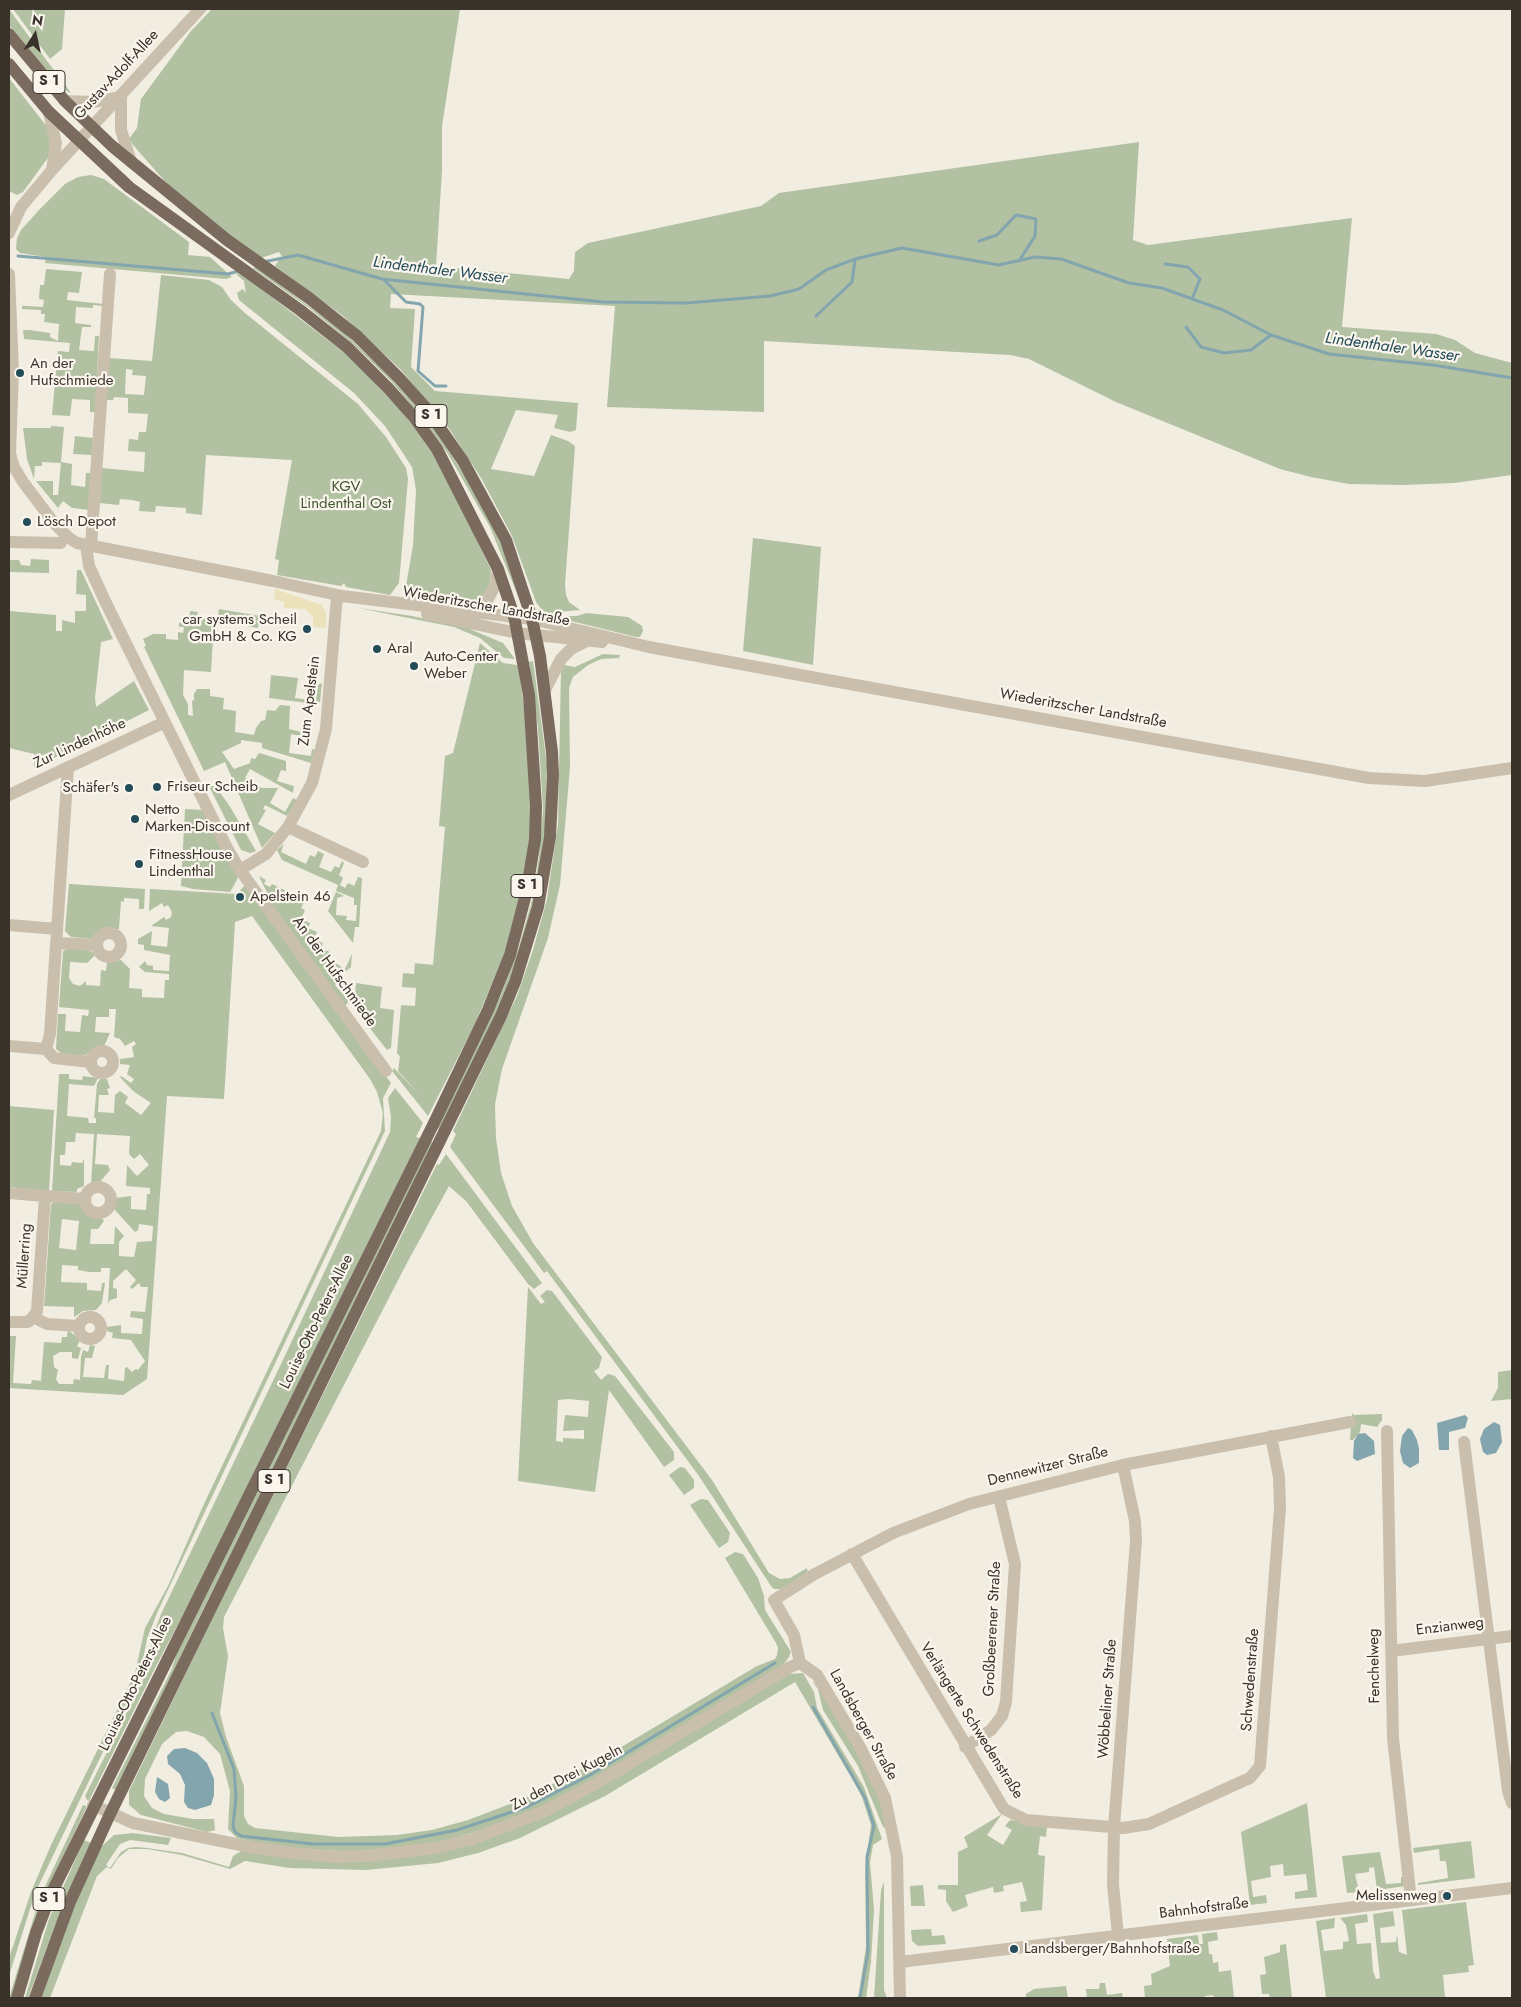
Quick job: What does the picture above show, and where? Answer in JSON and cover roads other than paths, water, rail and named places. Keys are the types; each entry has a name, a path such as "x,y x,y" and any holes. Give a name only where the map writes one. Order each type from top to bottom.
{"main road":[{"name":"S 1","path":"9,34 65,101 131,162 188,210 309,298 356,336 399,378 426,408 462,461 506,540 532,619 535,634"},
{"name":"S 1","path":"9,64 49,112 129,188 347,347 414,417 450,472 498,569 514,616 517,633"},
{"name":"Louise-Otto-Peters-Allee","path":"17,1998 36,1933 51,1894 93,1805 431,1129 502,978 517,930 532,861 536,806 529,695 517,633"},
{"name":"Louise-Otto-Peters-Allee","path":"35,1998 70,1902 110,1814 441,1141 515,982 538,907 550,837 552,805 552,752 545,690 535,634"}],"street":[{"name":"Gustav-Adolf-Allee","path":"78,141 121,97 200,9"},
{"path":"65,101 93,102 121,97 121,130 131,162"},
{"path":"49,112 56,143 52,170"},
{"path":"9,232 12,213 78,141"},
{"path":"9,274 13,371 9,454 14,467 54,523 69,538 88,546"},
{"name":"An der Hufschmiede","path":"110,274 86,556 93,575 165,722 240,870 386,1071"},
{"path":"9,542 61,543"},
{"name":"Wiederitzscher Landstraße","path":"88,546 273,581 342,596 372,605 437,615 517,633 649,646"},
{"path":"470,611 488,599 496,583 498,569"},
{"name":"Wiederitzscher Landstraße","path":"342,596 532,619 649,646 1369,778 1425,781 1512,768"},
{"name":"Zum Apelstein","path":"240,870 266,854 288,827 312,783 323,746 342,596"},
{"path":"545,690 561,659 571,649 587,640"},
{"name":"Zur Lindenhöhe","path":"9,795 165,722"},
{"path":"46,1049 50,1034 68,767"},
{"path":"288,827 362,862"},
{"path":"9,925 57,929"},
{"path":"56,943 97,945"},
{"path":"9,1046 46,1049 54,1058 90,1062"},
{"path":"9,1193 85,1199"},
{"name":"Müllerring","path":"34,1318 38,1303 45,1196"},
{"path":"9,1322 24,1323 34,1318 47,1324 79,1326"},
{"name":"Dennewitzer Straße","path":"800,1663 794,1636 774,1600 852,1554 893,1533 935,1516 999,1497 1123,1465 1350,1422"},
{"name":"Fenchelweg","path":"1387,1431 1393,1738 1411,1900"},
{"name":"Schwedenstraße","path":"1114,1827 1149,1824 1250,1778 1260,1766 1280,1508 1279,1477 1271,1436"},
{"path":"1464,1442 1508,1792 1512,1803"},
{"name":"Wöbbeliner Straße","path":"1118,1936 1113,1884 1114,1827 1136,1541 1135,1521 1123,1465"},
{"name":"Großbeerener Straße","path":"965,1747 991,1730 1002,1716 1006,1702 1015,1564 999,1497"},
{"name":"Verlängerte Schwedenstraße","path":"852,1554 965,1747 1004,1809 1026,1820 1114,1827"},
{"name":"Enzianweg","path":"1392,1651 1512,1636"},
{"name":"Zu den Drei Kugeln","path":"93,1805 133,1824 293,1854 366,1856 436,1848 473,1839 545,1811 597,1783 790,1667 800,1663"},
{"name":"Landsberger Straße","path":"800,1663 817,1674 860,1747 885,1798 897,1857 900,1998"},
{"name":"Bahnhofstraße","path":"900,1962 1512,1888"}],"water":[{"path":"1465,1415 1468,1418 1465,1428 1449,1432 1449,1450 1439,1450 1437,1423"},
{"path":"1494,1422 1500,1425 1502,1442 1496,1453 1487,1455 1483,1452 1480,1439 1484,1429"},
{"path":"1408,1428 1412,1430 1419,1449 1419,1463 1410,1468 1403,1463 1400,1451 1402,1436"},
{"path":"1365,1433 1374,1441 1375,1454 1357,1461 1353,1458 1354,1441 1358,1434"},
{"path":"185,1748 197,1753 207,1763 214,1779 214,1795 211,1805 195,1810 188,1808 184,1802 185,1785 180,1774 168,1764 167,1756 174,1749"},
{"path":"157,1777 168,1784 170,1798 165,1802 159,1799 155,1792"}],"waterway":[{"name":"Lindenthaler Wasser","path":"979,241 997,235 1016,215 1036,219 1035,236 1019,261"},
{"name":"Lindenthaler Wasser","path":"263,262 298,255 382,279 603,302 686,303 770,296 799,289 826,270 855,259 902,248 999,265 1035,257 1061,259 1129,283 1162,288 1223,310 1271,335 1329,354 1433,365 1512,378"},
{"name":"Lindenthaler Wasser","path":"18,256 228,274 239,271"},
{"name":"Lindenthaler Wasser","path":"816,316 852,282 855,259"},
{"name":"Lindenthaler Wasser","path":"1165,264 1188,267 1200,279 1192,299"},
{"path":"383,279 406,302 420,304 423,307 418,371 435,386 446,386"},
{"name":"Lindenthaler Wasser","path":"1186,327 1201,347 1224,353 1251,350 1271,335"},
{"path":"212,1713 234,1769 236,1797 233,1826 235,1832 241,1836 313,1844 385,1844 457,1830 527,1807 590,1775 775,1663"},
{"path":"813,1707 865,1798 874,1826 867,1857 868,1952 860,1998"}],"place":[{"name":"An der Hufschmiede","path":"20,373"},
{"name":"Lösch Depot","path":"27,522"},
{"name":"car systems Scheil GmbH & Co. KG","path":"307,629"},
{"name":"Aral","path":"377,649"},
{"name":"Auto-Center Weber","path":"414,666"},
{"name":"Friseur Scheib","path":"157,787"},
{"name":"Schäfer's","path":"129,788"},
{"name":"Netto Marken-Discount","path":"135,819"},
{"name":"FitnessHouse Lindenthal","path":"139,864"},
{"name":"Apelstein 46","path":"240,897"},
{"name":"Melissenweg","path":"1447,1896"},
{"name":"Landsberger/Bahnhofstraße","path":"1014,1949"}],"park label":[{"name":"KGV Lindenthal Ost","path":"346,496"}]}
